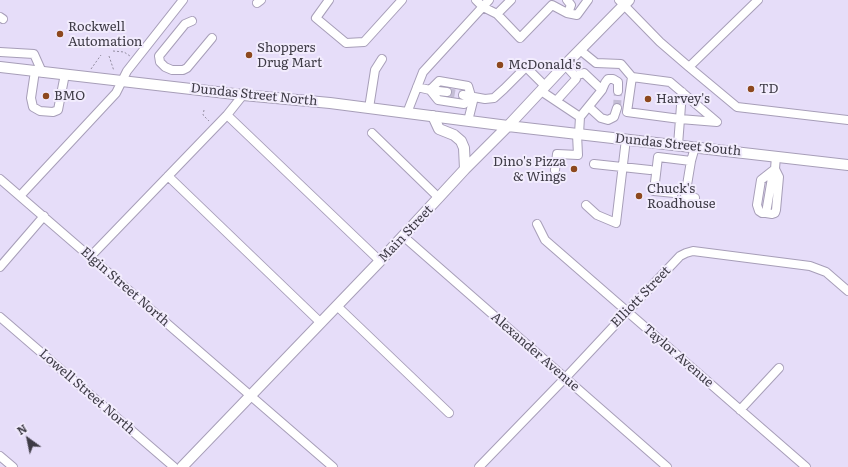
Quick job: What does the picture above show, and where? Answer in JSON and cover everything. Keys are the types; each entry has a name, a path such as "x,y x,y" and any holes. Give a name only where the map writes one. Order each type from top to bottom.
{"main road":[{"name":"Main Street","path":"182,467 380,261 465,169 508,126 624,2"},
{"name":"Dundas Street North","path":"0,66 243,95 368,108 508,126"},
{"path":"433,116 439,129 454,135 462,143 464,148 465,169"},
{"name":"Dundas Street South","path":"508,126 848,164"}],"street":[{"path":"20,196 116,93 127,71 183,0"},
{"path":"329,0 316,18 346,43 364,42 402,0"},
{"path":"476,0 483,7 497,14 520,38 552,3 568,13 577,15 588,0"},
{"path":"407,113 423,72 490,0"},
{"path":"497,14 510,0"},
{"path":"566,0 571,5 568,13"},
{"path":"689,68 758,0"},
{"path":"624,2 660,42 737,107 848,120"},
{"path":"192,21 185,24 159,56 160,62 165,67 172,70 183,70 187,68 212,38"},
{"path":"580,50 596,63 620,64 632,77 670,82 716,122 627,112 632,77"},
{"path":"0,52 34,54 38,71 31,98 33,107 40,111 53,112 58,110 65,74"},
{"path":"368,108 375,70 382,58"},
{"path":"565,65 575,76"},
{"path":"470,96 485,99 494,98 526,67 543,88 580,116"},
{"path":"575,76 584,73 602,90"},
{"path":"557,100 576,79 575,76"},
{"path":"555,170 557,154 578,155 580,116 602,90 608,79 613,79 618,82 618,92"},
{"path":"430,90 439,81 468,86 470,96 468,121"},
{"path":"417,87 447,92"},
{"path":"430,90 438,100 464,104 470,96"},
{"path":"678,145 682,92"},
{"path":"90,257 227,115 243,95"},
{"path":"589,107 602,118 608,120 614,117 617,108"},
{"path":"227,115 380,261"},
{"path":"372,133 439,198"},
{"path":"586,205 597,215 616,223 626,139"},
{"path":"695,147 690,161 685,197 695,198"},
{"path":"775,169 761,180 757,205 762,213 772,214 775,213 776,210 779,178 775,169 776,156"},
{"path":"674,193 654,191 658,157 690,161"},
{"path":"594,164 650,170"},
{"path":"168,176 320,323"},
{"name":"Elgin Street North","path":"0,178 333,467"},
{"path":"0,267 44,216"},
{"name":"Taylor Avenue","path":"537,224 546,240 806,467"},
{"name":"Alexander Avenue","path":"403,236 667,467"},
{"name":"Elliott Street","path":"479,467 680,256 686,253 693,251 810,266 826,272 848,291"},
{"path":"337,306 449,413"},
{"name":"Lowell Street North","path":"0,317 174,467"},
{"path":"740,410 779,368"},
{"path":"0,456 13,467"}],"path":[{"path":"113,51 124,52 131,56"},
{"path":"90,69 101,55"},
{"path":"109,56 115,72"},
{"path":"204,110 203,115 211,123"}],"tunnel":[{"path":"617,108 618,91"},
{"path":"447,92 463,95"}],"place":[{"name":"Rockwell Automation","path":"60,34"},
{"name":"Shoppers Drug Mart","path":"249,55"},
{"name":"McDonald's","path":"500,65"},
{"name":"TD","path":"751,89"},
{"name":"BMO","path":"46,96"},
{"name":"Harvey's","path":"648,99"},
{"name":"Dino's Pizza & Wings","path":"574,169"},
{"name":"Chuck's Roadhouse","path":"639,196"}]}
